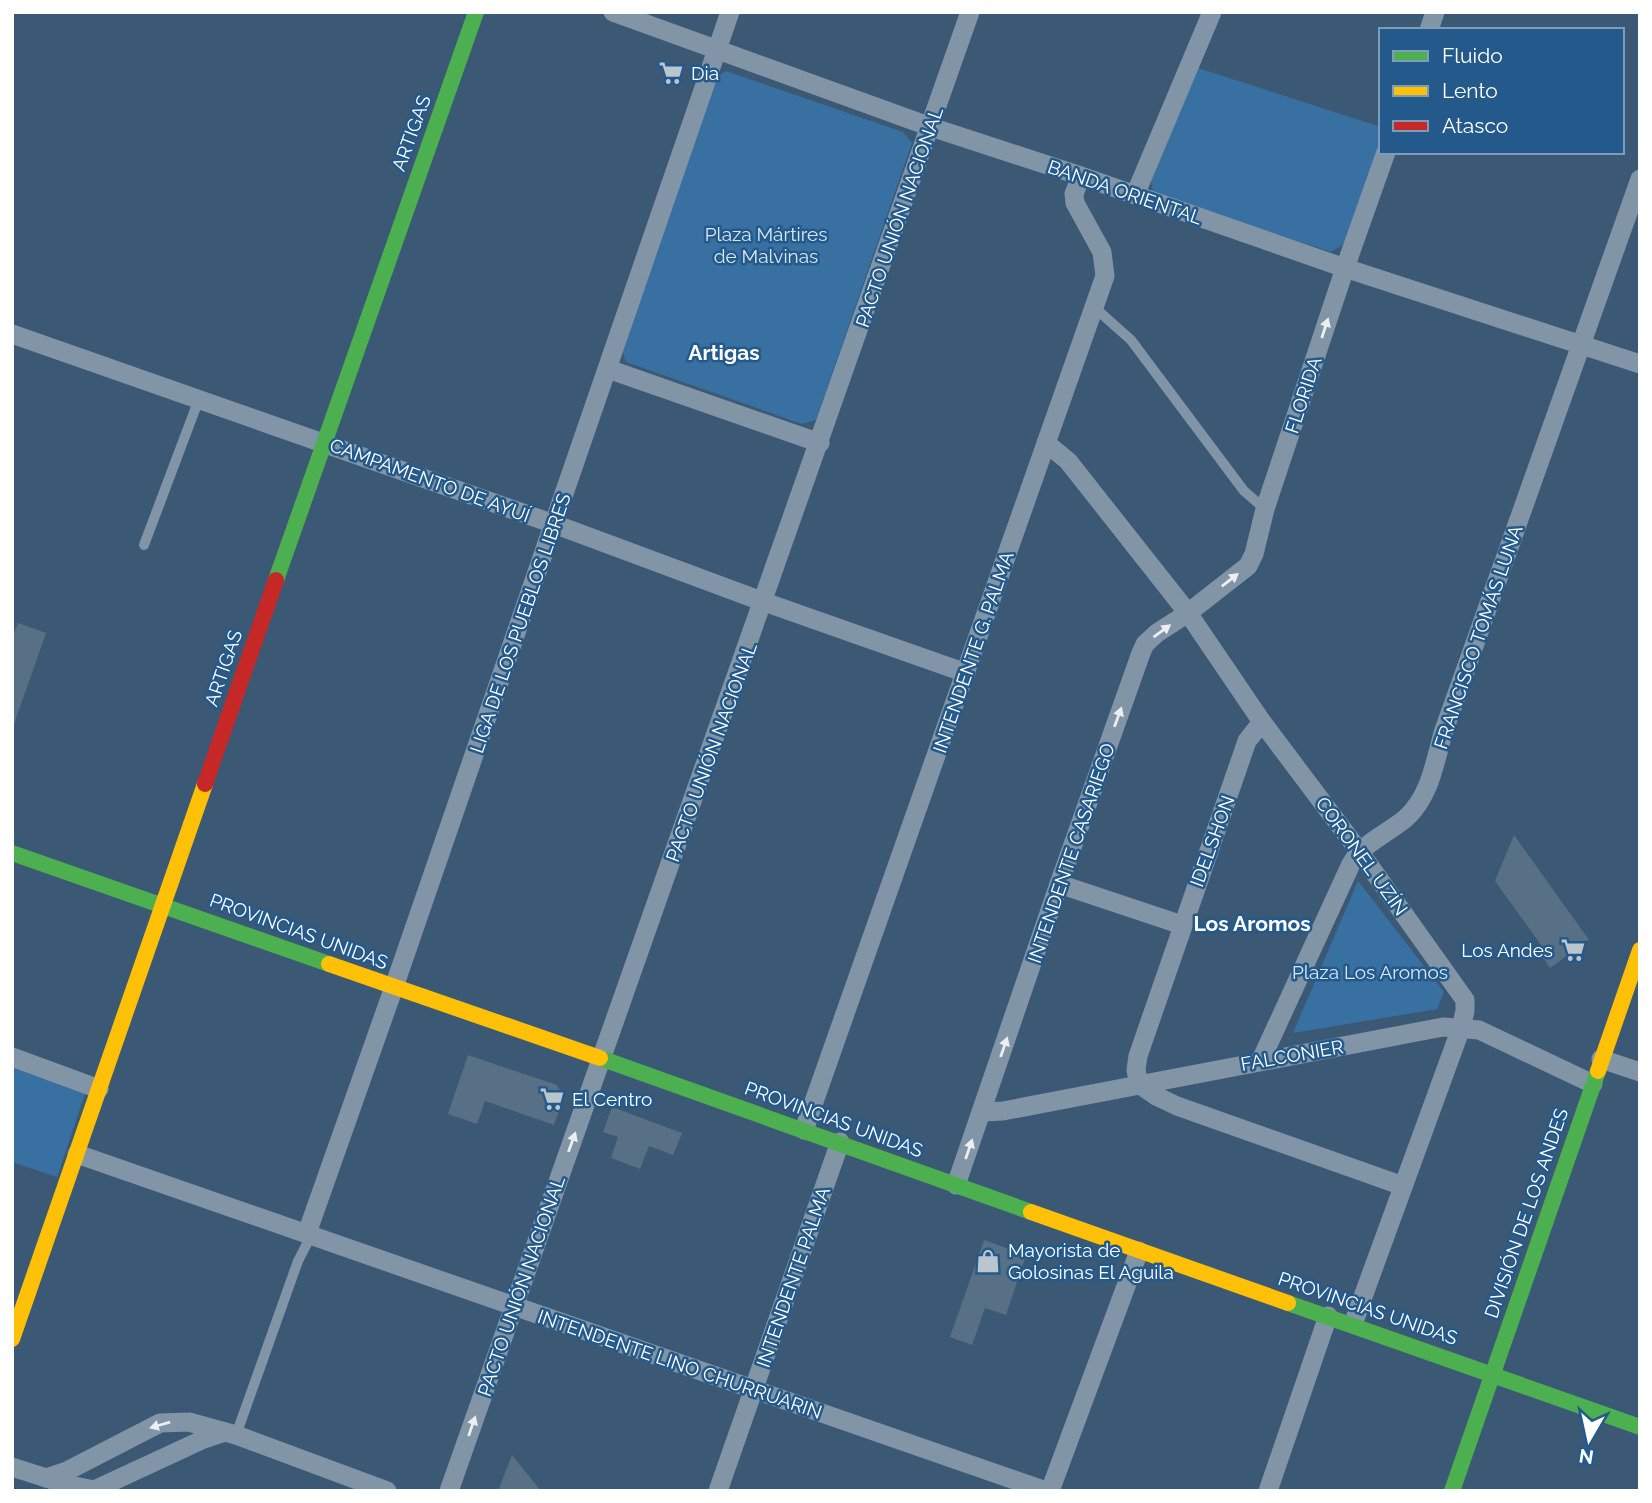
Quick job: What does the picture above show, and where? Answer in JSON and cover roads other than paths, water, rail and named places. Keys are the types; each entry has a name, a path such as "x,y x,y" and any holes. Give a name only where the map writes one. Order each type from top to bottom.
{"street":[{"name":"ARTIGAS","path":"12,1339 476,12"},
{"name":"BANDA ORIENTAL","path":"613,12 931,127 1345,268 1640,364"},
{"name":"LIGA DE LOS PUEBLOS LIBRES","path":"309,1234 730,12"},
{"name":"PACTO UNIÓN NACIONAL","path":"449,1491 970,12"},
{"path":"1135,195 1212,12"},
{"name":"FLORIDA","path":"1188,613 1248,566 1254,554 1265,509 1385,154"},
{"name":"INTENDENTE G. PALMA","path":"804,1130 1105,276 1102,252 1075,203 1074,194 1081,176"},
{"name":"FRANCISCO TOMÁS LUNA","path":"1261,1060 1359,851 1406,818 1427,789 1443,733 1640,179"},
{"name":"CAMPAMENTO DE AYUÍ","path":"12,334 554,524 966,673"},
{"path":"608,369 820,443"},
{"name":"CORONEL UZÍN","path":"1046,443 1068,461 1188,613 1262,722 1359,851 1465,1000 1461,1028 1353,1324"},
{"name":"INTENDENTE CASARIEGO","path":"982,1112 1059,884 1145,644 1188,613"},
{"name":"IDELSHON","path":"1139,1084 1136,1070 1138,1056 1182,925 1247,741 1262,722"},
{"name":"PROVINCIAS UNIDAS","path":"12,853 840,1142 1139,1251 1328,1315 1640,1427"},
{"path":"1059,884 1182,925"},
{"name":"DIVISIÓN DE LOS ANDES","path":"1452,1491 1640,950"},
{"name":"FALCONIER","path":"982,1112 1003,1111 1443,1027 1479,1030 1593,1084"},
{"path":"12,1057 99,1089"},
{"path":"1601,1059 1640,1072"},
{"path":"1139,1084 1177,1106 1404,1186"},
{"path":"956,1185 982,1112"},
{"name":"INTENDENTE PALMA","path":"718,1491 840,1142"},
{"name":"INTENDENTE LINO CHURRUARIN","path":"77,1154 1048,1491"},
{"path":"1048,1491 1139,1251"},
{"path":"1268,1491 1328,1315"},
{"path":"46,1478 67,1471 160,1423 189,1422 231,1434 387,1491"},
{"path":"12,1467 86,1490 101,1488 204,1438 231,1434"}],"lane":[{"path":"1095,308 1131,340 1244,491 1265,509"},
{"path":"144,545 200,399"},
{"path":"231,1434 309,1234"}],"place":[{"name":"Dia","path":"671,73"},
{"name":"Los Andes","path":"1573,950"},
{"name":"El Centro","path":"552,1099"},
{"name":"Mayorista de Golosinas El Aguila","path":"988,1261"}],"district":[{"name":"Artigas","path":"724,352"},
{"name":"Los Aromos","path":"1252,923"}],"park label":[{"name":"Plaza Mártires de Malvinas","path":"766,245"},
{"name":"Plaza Los Aromos","path":"1370,972"}]}
